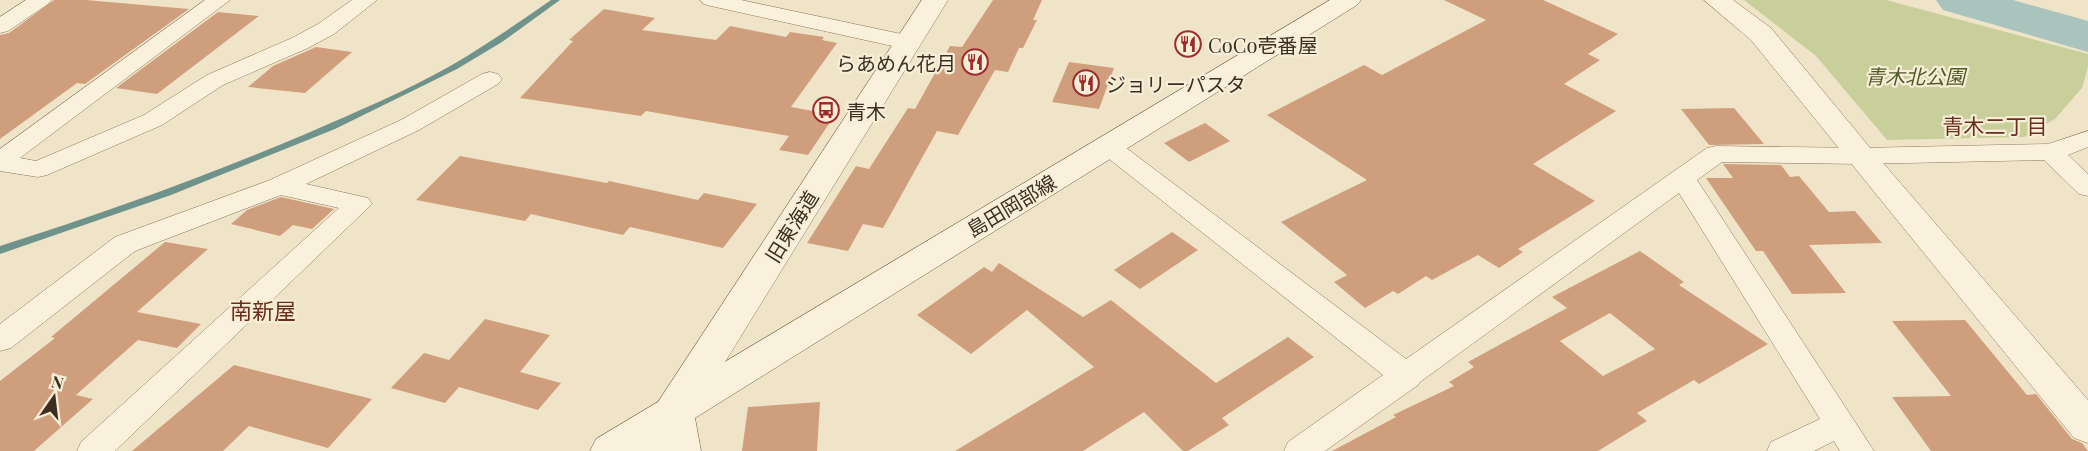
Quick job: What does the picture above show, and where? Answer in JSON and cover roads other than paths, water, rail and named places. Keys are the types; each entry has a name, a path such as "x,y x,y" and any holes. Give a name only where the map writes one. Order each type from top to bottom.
{"street":[{"path":"0,26 41,0"},
{"path":"0,162 219,0"},
{"path":"0,162 38,169 153,120 215,80 300,44 326,29 366,0"},
{"path":"711,0 906,42"},
{"name":"旧東海道","path":"646,451 674,411 906,42 935,0"},
{"name":"島田岡部線","path":"610,451 1348,0"},
{"path":"1717,0 1761,34 1860,156 2088,427"},
{"path":"0,340 125,244 279,186 410,125 490,79"},
{"path":"1318,446 1407,377 1716,154 1860,156 2050,152 2088,139"},
{"path":"1108,146 1407,377"},
{"path":"2050,152 2088,188"},
{"path":"1683,178 1858,451"},
{"path":"93,451 359,204 279,186"},
{"path":"674,411 681,451"},
{"path":"1783,451 1840,424"}],"waterway":[{"path":"0,250 168,193 332,127 454,68 556,0"},
{"path":"1960,0 2088,37"}],"place":[{"name":"CoCo壱番屋","path":"1188,44"},
{"name":"らあめん花月","path":"975,62"},
{"name":"ジョリーパスタ","path":"1086,83"},
{"name":"青木","path":"826,110"}],"district":[{"name":"青木二丁目","path":"1995,125"},
{"name":"南新屋","path":"263,310"}],"park label":[{"name":"青木北公園","path":"1915,75"}]}
